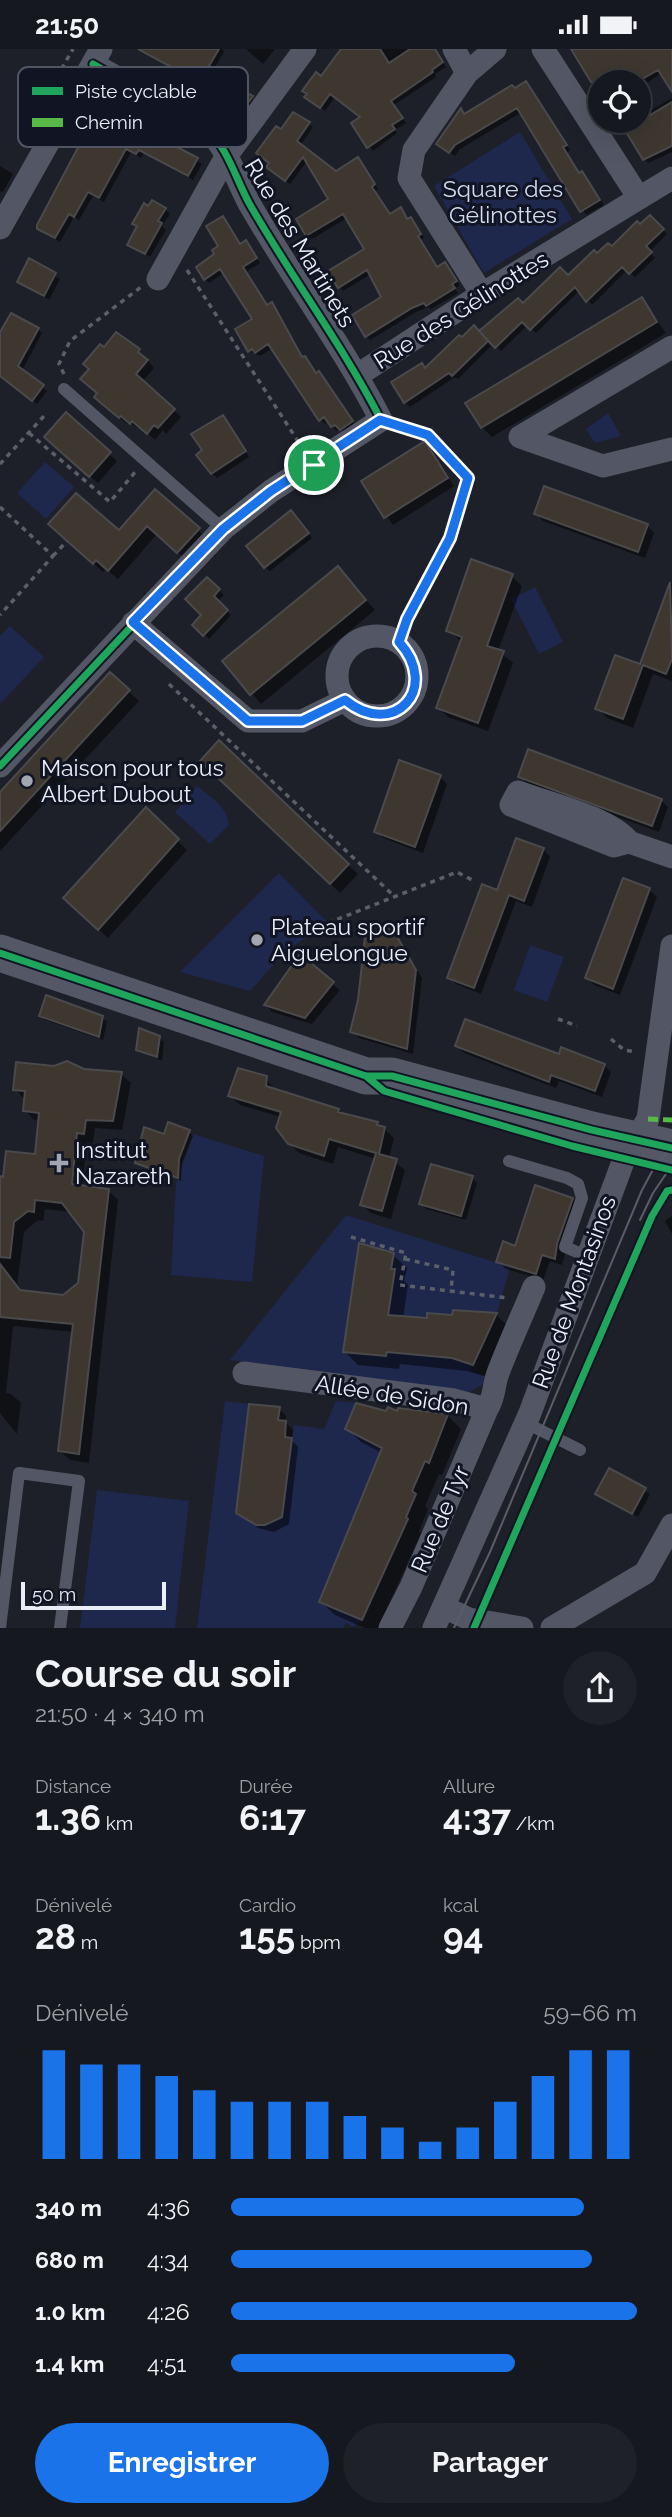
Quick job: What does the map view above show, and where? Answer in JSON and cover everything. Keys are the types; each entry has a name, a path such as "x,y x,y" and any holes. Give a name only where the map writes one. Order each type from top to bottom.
{"main road":[{"path":"0,953 366,1076 384,1091 631,1149 672,1170"},
{"path":"631,1149 672,1147"}],"street":[{"path":"248,127 306,49"},
{"path":"454,49 467,73"},
{"path":"482,294 409,178 414,150 467,73 495,49"},
{"path":"543,49 639,198"},
{"name":"Rue des Martinets","path":"97,57 112,67"},
{"path":"0,228 46,147"},
{"name":"Rue des Martinets","path":"223,147 249,202 358,375 380,420"},
{"path":"158,279 233,147"},
{"name":"Rue des Gélinottes","path":"358,375 482,294 672,178"},
{"path":"672,347 520,437 603,466 672,449"},
{"path":"0,766 223,529 271,491 380,420"},
{"path":"133,622 248,721 302,721 345,700"},
{"path":"368,636 384,636 399,642 413,657 418,676 413,695 399,710 380,716 360,712 345,700 338,685 337,669 342,654 353,643 368,636"},
{"path":"629,842 672,857"},
{"name":"Rue de Montasinos","path":"433,1628 528,1418 631,1149 648,1119 672,946"},
{"name":"Rue de Tyr","path":"390,1628 411,1587 491,1403 496,1378 530,1296"},
{"name":"Allée de Sidon","path":"244,1373 491,1403 528,1418"},
{"path":"552,1628 645,1573 672,1525"},
{"path":"444,1607 469,1619 522,1628"}],"lane":[{"path":"64,389 223,529"},
{"path":"509,1161 567,1178 578,1184 582,1198 565,1247 589,1257"},
{"path":"528,1418 580,1450"},
{"path":"0,1628 19,1473 79,1481 60,1628"}],"path":[{"path":"63,67 73,49"},
{"path":"174,250 314,465"},
{"path":"64,389 65,376 59,364 70,341 141,286 158,279"},
{"path":"0,464 44,416"},
{"path":"380,420 428,435 468,478 450,538 407,619 399,642"},
{"path":"29,433 110,502 144,462"},
{"path":"0,507 53,556"},
{"path":"0,615 67,541"},
{"path":"160,675 394,896"},
{"path":"328,923 457,872 474,881"},
{"path":"558,1019 578,1026"},
{"path":"611,1039 624,1050 640,1052"},
{"path":"351,1237 406,1253 401,1285 504,1297 530,1296"},
{"path":"405,1259 453,1270 451,1291"}],"green space":[{"name":"Square des Gélinottes","path":"520,132 572,219 484,273 434,186"},
{"path":"608,413 621,436 595,443 586,429"},
{"path":"45,462 74,487 46,519 17,493"},
{"path":"535,587 563,642 539,654 511,599"},
{"path":"10,626 44,657 0,704 0,636"},
{"path":"197,786 218,803 228,819 229,825 210,844 175,812"},
{"name":"Plateau sportif Aiguelongue","path":"279,873 328,923 286,951 250,991 180,972"},
{"path":"530,945 564,957 547,1002 514,990"},
{"path":"193,1134 264,1156 252,1282 171,1275 176,1183"},
{"path":"346,1215 510,1267 497,1313 453,1310 452,1321 445,1314 428,1313 427,1318 388,1315 395,1270 391,1269 394,1253 359,1244 343,1352 386,1356 387,1352 452,1358 473,1365 471,1371 487,1376 486,1383 469,1392 457,1391 230,1360"},
{"path":"225,1401 249,1404 236,1513 256,1524 282,1518 294,1425 324,1429 336,1401 356,1403 345,1428 382,1448 319,1602 362,1620 353,1627 346,1623 343,1628 197,1628"},
{"path":"97,1490 189,1501 175,1628 80,1628"}],"building":[{"path":"138,49 219,49 211,67 171,67"},
{"path":"341,49 380,49 389,63 410,49 435,49 443,62 391,101 403,118 392,125 395,129 367,148 351,123 360,117 330,94 320,108 304,97 307,94 302,91 316,72 321,76"},
{"path":"571,49 672,49 672,92 658,70 651,74 651,70 588,70 588,77"},
{"path":"526,81 567,145 563,147 579,173 582,171 600,200 580,212 517,108 455,145 449,153 436,144 461,108 464,114 512,85 515,88"},
{"path":"672,102 672,146 643,160 627,133 651,133 651,115"},
{"path":"293,112 310,122 297,141 336,171 358,157 375,184 372,187 390,214 401,207 407,219 411,217 421,234 418,236 437,267 445,262 457,281 452,284 455,288 426,306 424,303 412,308 365,337 352,315 381,297 367,270 338,288 328,271 364,249 343,214 306,236 296,219 328,199 303,157 285,181 266,167 269,163 256,153 276,126 281,129"},
{"path":"78,147 177,147 198,158 188,176 139,150 136,154 126,149 99,198 88,192 74,217 69,214 55,238 37,229"},
{"path":"152,200 166,208 158,221 162,223 145,254 127,245 137,226 132,224 144,203 148,206"},
{"path":"650,215 664,229 646,246 652,252 629,274 622,267 586,302 575,287 530,330 522,322 495,348 479,331 518,298 523,303 560,267 568,275 594,250 597,253 608,243 612,246 637,221 640,224"},
{"path":"223,216 240,244 246,240 257,258 243,267 267,305 272,302 302,357 305,356 316,373 319,371 353,421 340,430 335,425 331,427 324,417 319,421 268,344 255,353 252,349 248,352 235,329 252,319 220,269 204,280 196,267 214,254 212,250 218,246 206,226"},
{"path":"29,258 56,273 44,296 17,282"},
{"path":"642,297 657,322 481,428 465,403"},
{"path":"11,313 39,328 18,366 44,385 32,401 0,376 0,332"},
{"path":"474,325 488,341 452,376 449,373 404,403 391,382 422,363 425,368 459,335 462,337"},
{"path":"116,332 140,349 138,352 148,360 136,374 175,409 158,428 154,425 147,434 132,421 130,424 121,416 119,418 94,397 97,393 80,379 89,369 83,364 100,344 104,347"},
{"path":"66,412 111,452 89,477 44,437"},
{"path":"223,415 246,451 211,474 196,455 202,450 191,434"},
{"path":"425,441 448,478 384,518 361,481"},
{"path":"544,486 648,524 638,552 534,514"},
{"path":"155,489 200,528 177,553 147,526 108,571 96,560 93,564 48,524 76,493 119,530"},
{"path":"291,510 309,533 264,568 246,546"},
{"path":"471,559 513,574 487,646 504,651 478,723 436,708 462,637 446,631"},
{"path":"338,566 366,600 250,695 222,661"},
{"path":"207,577 220,589 214,596 228,610 203,636 192,625 201,615 185,599"},
{"path":"670,582 672,659 666,674 643,665 623,719 595,709 615,655 640,664"},
{"path":"110,672 130,690 0,831 0,792"},
{"path":"219,740 349,864 330,884 200,761"},
{"path":"528,749 662,799 652,826 518,777"},
{"path":"399,760 441,775 415,847 374,832"},
{"path":"146,807 179,839 98,930 63,898"},
{"path":"516,838 544,848 524,901 509,895 474,988 447,978 482,884 497,890"},
{"path":"623,878 650,888 613,989 585,978"},
{"path":"390,924 416,970 407,1049 350,1032 358,1000 365,937"},
{"path":"300,954 334,982 305,1018 264,1005"},
{"path":"46,995 103,1016 99,1037 39,1016"},
{"path":"465,1019 559,1054 561,1047 605,1064 595,1091 551,1075 549,1082 455,1046"},
{"path":"139,1028 160,1036 157,1057 136,1050"},
{"path":"67,1061 84,1069 122,1072 113,1121 86,1120 84,1134 77,1133 72,1184 109,1189 79,1454 58,1451 73,1324 0,1317 0,1264 20,1290 63,1295 78,1283 84,1232 62,1203 35,1200 34,1212 28,1211 14,1222 10,1258 0,1257 0,1176 3,1177 6,1151 35,1154 39,1113 23,1111 25,1091 13,1090 16,1062 54,1066"},
{"path":"238,1068 267,1076 266,1086 339,1109 338,1112 378,1122 377,1125 385,1127 379,1154 397,1159 382,1211 360,1205 376,1153 329,1139 324,1156 288,1144 276,1128 281,1112 228,1096"},
{"path":"168,1122 190,1130 179,1159 178,1178 135,1163 144,1127 164,1134"},
{"path":"431,1164 473,1176 461,1216 419,1204"},
{"path":"535,1185 573,1198 557,1244 555,1259 542,1255 536,1274 496,1262 503,1241 515,1246"},
{"path":"359,1243 394,1253 391,1269 395,1269 388,1315 427,1318 427,1313 452,1315 453,1310 497,1313 473,1365 452,1358 387,1352 386,1356 343,1352"},
{"path":"356,1403 386,1411 388,1407 397,1411 398,1408 448,1414 429,1463 425,1461 412,1491 416,1494 406,1517 408,1519 362,1620 319,1602 382,1448 345,1429"},
{"path":"249,1404 280,1407 278,1420 286,1421 285,1437 292,1438 282,1517 265,1525 256,1525 236,1513"},
{"path":"609,1468 646,1488 632,1514 595,1494"}],"tram line":[{"path":"454,1628 490,1552 642,1190 655,1166 672,1148"},
{"path":"640,1220 653,1193 672,1165"}],"marked path":[{"path":"648,1119 672,1120"}],"cycle path":[{"path":"93,64 98,67"},
{"path":"0,766 223,529 271,491 381,420 350,364 249,203 221,147"},
{"path":"0,953 366,1076 392,1076 592,1130 672,1148"},
{"path":"366,1076 384,1091 572,1146 672,1170"},
{"path":"474,1628 652,1216 667,1191 672,1190"}],"place":[{"name":"Maison pour tous Albert Dubout","path":"27,781"},
{"name":"Plateau sportif Aiguelongue","path":"257,940"},
{"name":"Institut Nazareth","path":"59,1163"}],"route":[{"path":"380,420 428,435 468,478 450,538 407,619 399,642 413,657 418,676 413,695 399,710 380,716 360,712 345,700 302,721 248,721 133,622 223,529 271,491 314,465 380,420"}]}
